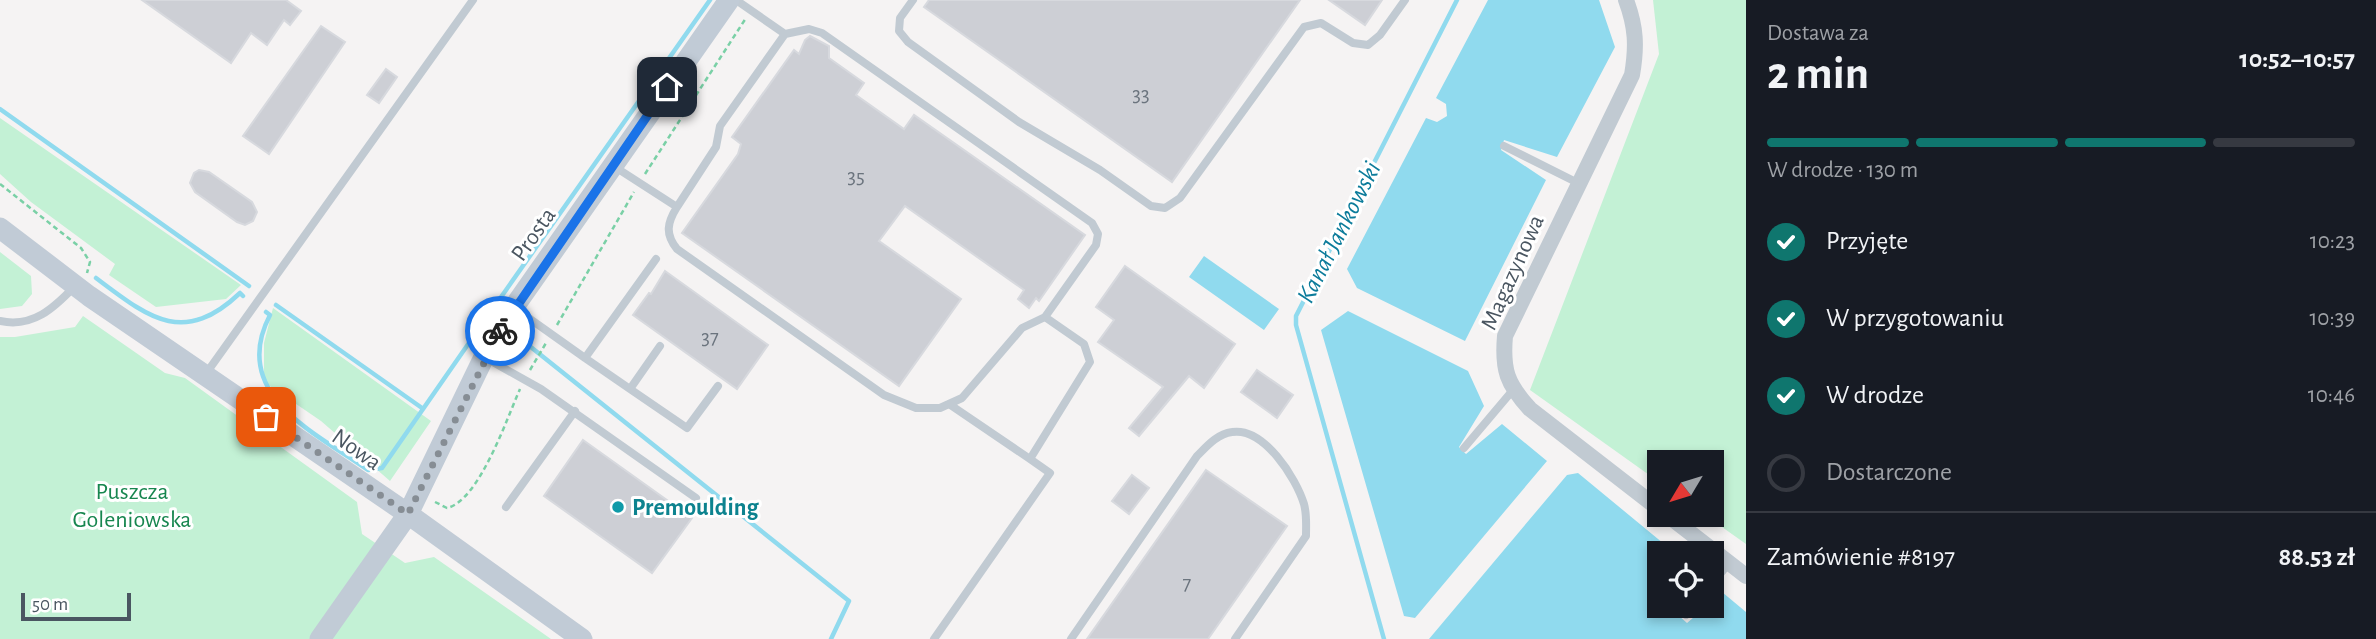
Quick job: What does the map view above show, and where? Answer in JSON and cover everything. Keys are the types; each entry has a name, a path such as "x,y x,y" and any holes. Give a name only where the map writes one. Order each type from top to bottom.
{"street":[{"name":"Prosta","path":"320,639 408,514 484,357 514,307 729,0"},
{"name":"Magazynowa","path":"1626,0 1635,26 1637,45 1632,75 1505,336 1503,362 1513,390 1530,409 1647,500"},
{"name":"Nowa","path":"0,229 75,286 408,514 582,639"},
{"path":"1682,527 1746,576"}],"lane":[{"path":"205,375 473,0"},
{"path":"736,0 785,34"},
{"path":"912,0 900,18 899,31 908,42 1019,122 1100,170 1151,206 1165,208 1180,198 1304,27 1321,23 1353,43 1368,45 1380,35 1405,0"},
{"path":"809,29 822,33 1092,223 1098,234 1096,245 1045,317 1022,328 962,398 940,408 916,408 884,395 677,249 667,228 677,207 716,147 720,126 785,34 809,29"},
{"path":"1504,146 1578,183"},
{"path":"612,165 677,207"},
{"path":"585,358 656,259"},
{"path":"0,321 21,322 46,314 75,286"},
{"path":"514,307 687,428 718,386"},
{"path":"1030,459 1090,362 1084,344 1045,317"},
{"path":"630,388 660,346"},
{"path":"484,357 575,411 696,498"},
{"path":"1464,448 1513,390"},
{"path":"933,639 1050,473 949,404"},
{"path":"506,507 575,411"},
{"path":"1071,639 1198,456 1224,433 1235,431 1250,434 1281,461 1298,490 1307,520 1306,536 1234,639"},
{"path":"1724,568 1728,563"}],"path":[{"path":"429,498 447,508 455,506 476,483 525,380 551,334 639,183 751,10"},
{"path":"0,184 81,248 90,262 87,273 75,286"}],"green space":[{"path":"1653,0 1746,0 1746,544 1722,527 1724,450 1647,450 1647,473 1530,390 1659,54"},
{"path":"0,118 241,285 226,299 156,307 109,275 115,264 31,202 0,174"},
{"path":"0,252 31,276 32,294 22,306 0,309"},
{"path":"273,308 431,421 390,481 321,421 264,382 264,343"},
{"name":"Puszcza Goleniowska","path":"83,316 165,373 185,378 357,502 362,534 405,563 434,557 551,639 0,639 0,337 75,327"}],"water":[{"path":"1488,0 1599,0 1615,47 1557,157 1504,140 1501,150 1546,180 1465,341 1357,288 1347,269 1426,118 1437,122 1447,116 1446,104 1436,98"},
{"path":"1204,256 1279,309 1264,330 1189,277"},
{"path":"1348,311 1468,371 1484,406 1459,447 1466,454 1502,424 1547,461 1415,618 1404,616 1321,330"},
{"path":"1578,473 1660,541 1647,541 1647,618 1681,618 1687,623 1693,618 1724,618 1724,594 1746,612 1746,639 1429,639 1567,475"}],"building":[{"path":"142,0 286,0 301,11 290,25 284,20 267,45 251,33 231,63"},
{"path":"929,0 1300,0 1172,182 924,7"},
{"path":"1329,0 1382,0 1365,25"},
{"path":"321,26 345,42 269,154 243,136"},
{"path":"810,36 829,46 829,58 864,83 856,95 904,129 914,115 1085,235 1039,301 1036,298 1029,308 1018,299 1024,290 905,206 879,241 961,299 899,386 682,233 738,154 741,144 732,137 794,50 799,54 805,40"},
{"path":"386,69 397,77 379,103 367,95"},
{"path":"199,170 209,172 252,202 257,212 253,221 245,225 237,222 195,192 190,183 194,173"},
{"path":"1125,266 1235,344 1204,388 1189,376 1139,436 1129,428 1163,387 1098,342 1114,320 1096,307"},
{"path":"665,271 768,345 737,389 633,315 649,293 651,294"},
{"path":"1257,370 1293,395 1277,418 1241,392"},
{"name":"Premoulding","path":"583,440 692,518 652,573 544,496"},
{"path":"1206,470 1287,526 1208,639 1087,639"},
{"path":"1132,475 1149,488 1129,514 1112,501"}],"waterway":[{"path":"487,317 710,0"},
{"name":"Kanał Jankowski","path":"1384,639 1296,325 1296,316 1457,0"},
{"path":"0,109 249,286"},
{"path":"96,278 132,304 166,320 183,322 201,319 220,309 240,293 243,296"},
{"path":"276,305 422,408"},
{"path":"266,312 270,315 260,343 260,367 269,389 283,408 302,425 368,470 382,468 487,317 492,320"},
{"path":"512,332 849,601 831,639"}],"way so far":[{"path":"266,417 366,488 408,514 484,357 500,331"}],"place":[{"name":"Premoulding","path":"618,507"}],"route":[{"path":"500,331 667,87"}]}
